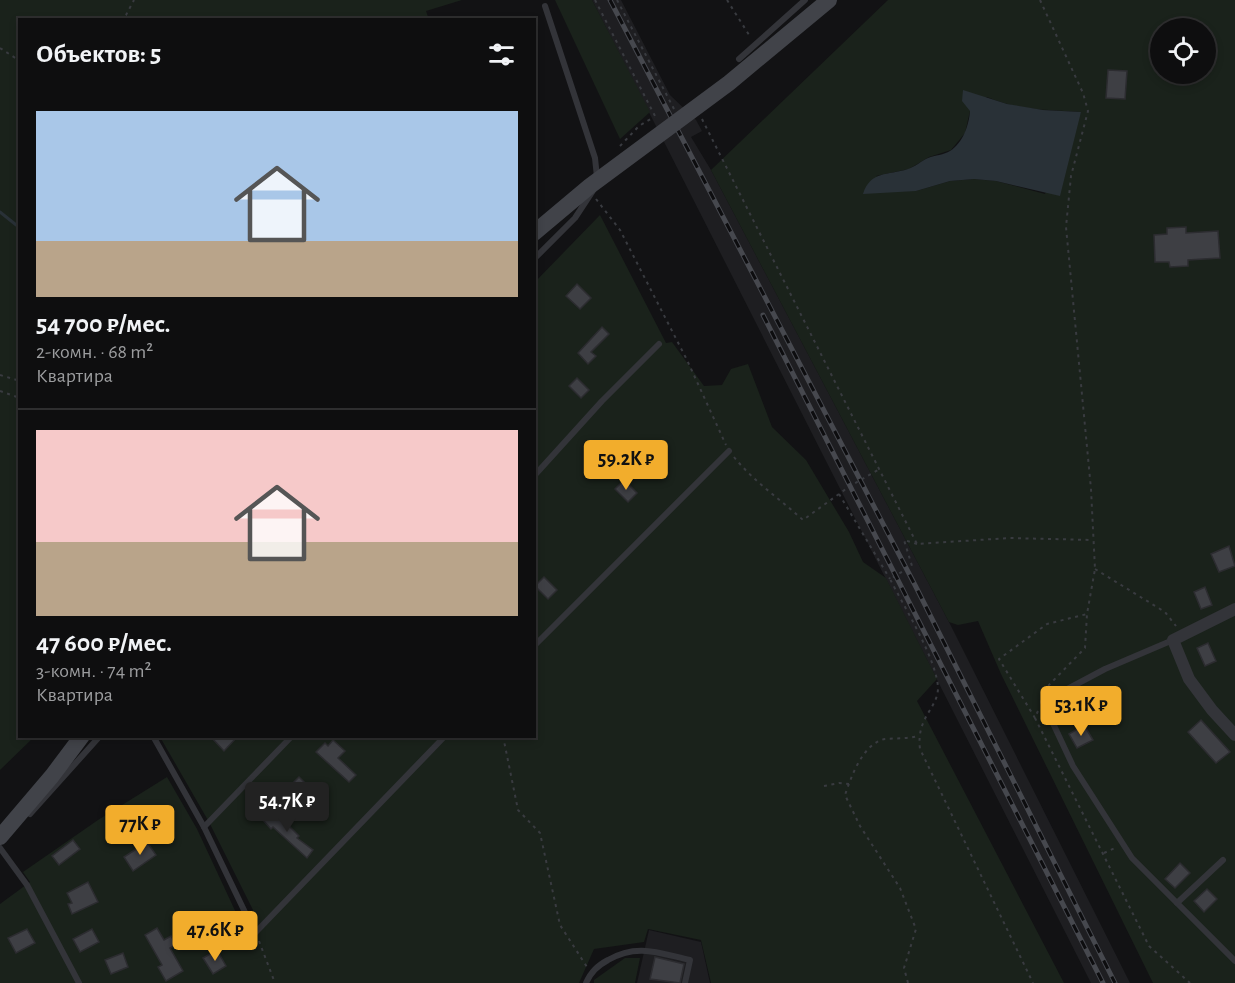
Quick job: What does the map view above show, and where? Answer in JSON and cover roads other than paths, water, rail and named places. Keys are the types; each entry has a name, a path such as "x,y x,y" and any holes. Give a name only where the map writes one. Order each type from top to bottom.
{"street":[{"path":"536,230 590,186 729,83 829,0"},
{"path":"1235,609 1173,640 1189,679 1212,710 1235,735"},
{"path":"0,837 52,776 80,738"}],"lane":[{"path":"739,60 805,0"},
{"path":"536,257 575,218 592,194 597,179 595,158 544,6"},
{"path":"536,474 602,401 659,344"},
{"path":"536,644 729,451"},
{"path":"1173,640 1105,669 1042,702 1073,766 1132,858 1235,961"},
{"path":"79,983 27,885 0,846 98,738"},
{"path":"154,738 204,827 255,933 443,738"},
{"path":"204,827 290,738"},
{"path":"1177,903 1223,860"},
{"path":"586,983 590,972 621,952 645,950 690,960 685,983"}],"waterway":[{"path":"0,212 18,226"}],"railway":[{"path":"610,0 916,587 1115,983"},
{"path":"763,315 1103,983"}]}
